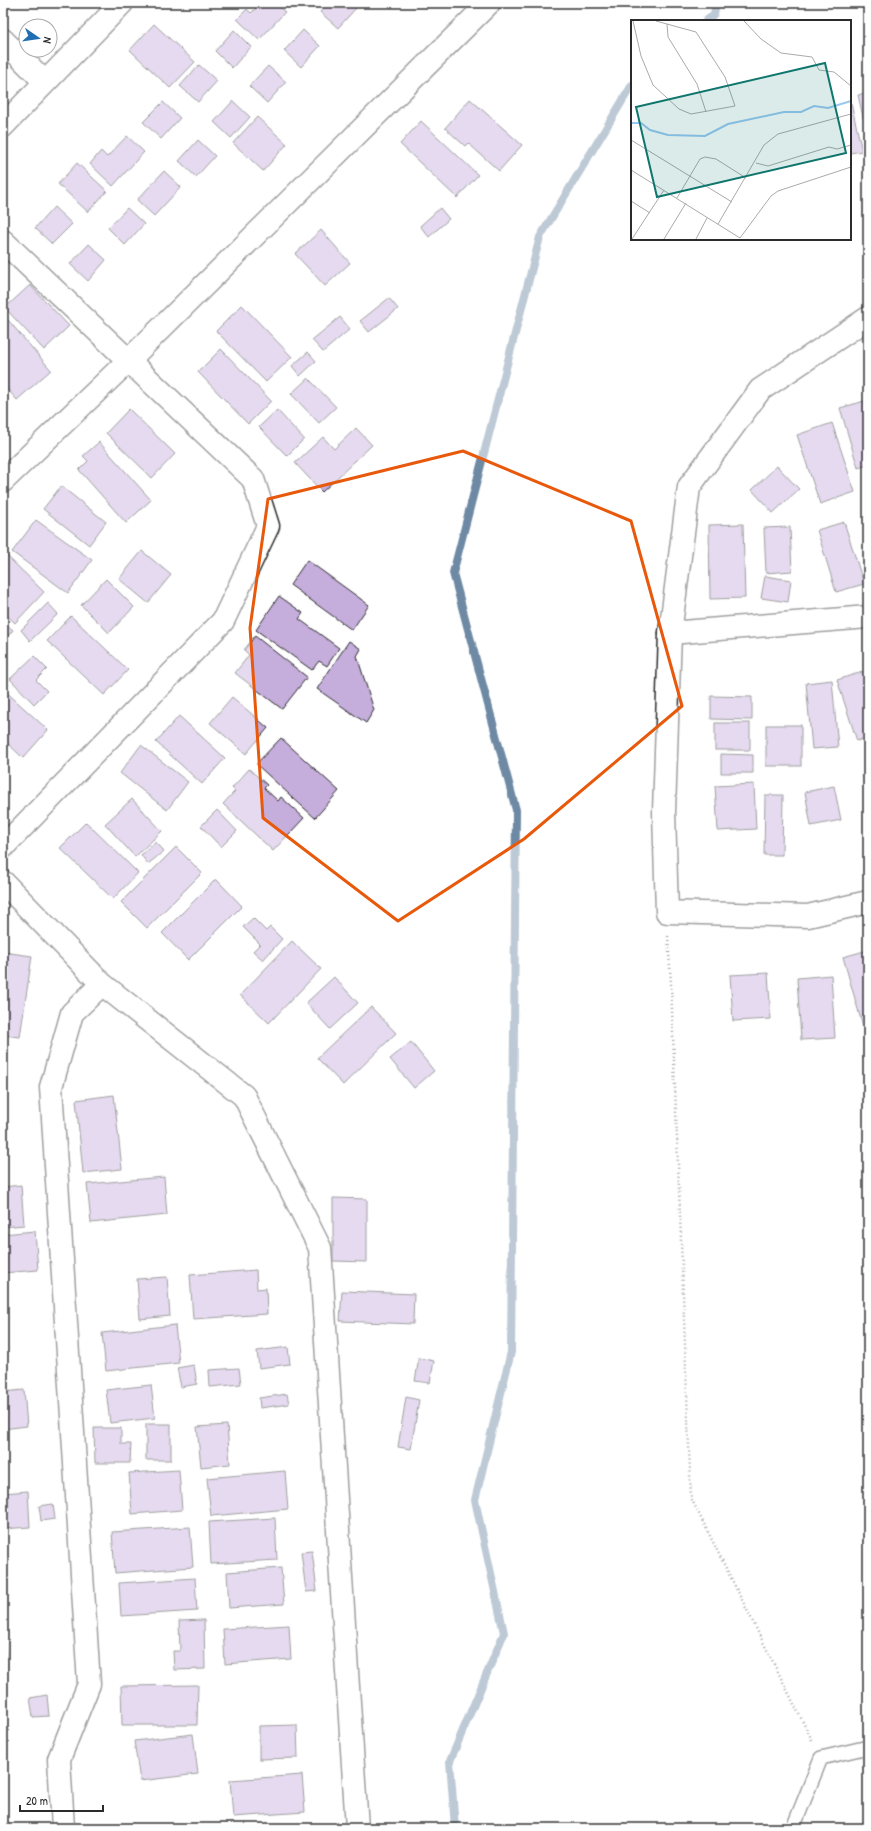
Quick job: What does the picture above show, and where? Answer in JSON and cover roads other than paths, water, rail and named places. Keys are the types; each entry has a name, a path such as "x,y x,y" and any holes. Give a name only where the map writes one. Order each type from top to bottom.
{"street":[{"path":"3,126 122,3"},
{"path":"3,481 128,361 489,3"},
{"path":"3,40 45,82"},
{"path":"3,240 253,479 268,526 223,622 3,847"},
{"path":"868,318 760,390 689,487 670,633 664,812 667,912 808,916 868,902"},
{"path":"670,633 868,617"},
{"path":"3,882 102,984 244,1096 320,1248 357,1828"},
{"path":"63,1828 59,1759 89,1684 51,1087 72,1013 102,984"}],"lane":[{"path":"793,1828 821,1758 868,1747"}],"waterway":[{"path":"707,20 714,14 716,3"},
{"path":"455,1828 450,1761 504,1633 475,1500 511,1352 516,810 453,573 540,237 631,87"}]}
